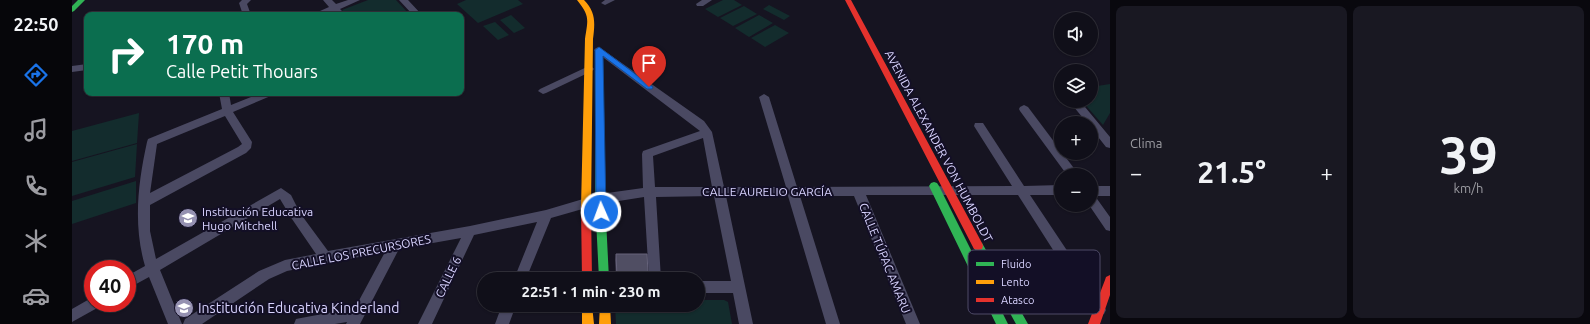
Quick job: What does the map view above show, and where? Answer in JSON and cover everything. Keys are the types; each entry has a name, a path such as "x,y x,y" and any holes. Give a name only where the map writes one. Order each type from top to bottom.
{"street":[{"path":"72,10 82,0"},
{"path":"246,12 243,3 247,0"},
{"path":"327,0 339,12"},
{"path":"324,12 356,0"},
{"path":"402,0 415,12"},
{"path":"580,0 589,8 591,12 586,202 587,272"},
{"path":"591,0 599,7 600,30"},
{"path":"700,4 708,0"},
{"name":"AVENIDA ALEXANDER VON HUMBOLDT","path":"839,0 863,37 942,191 969,250"},
{"name":"AVENIDA ALEXANDER VON HUMBOLDT","path":"848,0 896,112"},
{"path":"599,46 600,199 604,272"},
{"path":"599,46 700,124 707,132 746,324"},
{"path":"543,91 599,64"},
{"path":"72,69 84,67"},
{"path":"144,202 244,148 247,142 227,111 224,96"},
{"path":"175,324 153,267 144,231 145,176 152,142 263,96"},
{"path":"764,98 833,324"},
{"path":"1080,108 1110,144"},
{"path":"1024,109 1068,168"},
{"path":"979,126 1060,250"},
{"path":"655,272 647,154 707,132"},
{"name":"AVENIDA ALEXANDER VON HUMBOLDT","path":"930,178 942,191 977,250"},
{"name":"CALLE AURELIO GARCÍA","path":"546,214 600,199 650,192 792,190 1054,190"},
{"name":"CALLE TÚPAC AMARU","path":"858,191 913,324"},
{"path":"1098,191 1110,191"},
{"path":"136,277 281,193 287,198 296,216 325,257"},
{"path":"1098,210 1110,226"},
{"path":"523,272 546,214"},
{"name":"CALLE LOS PRECURSORES","path":"190,324 264,275 285,266 325,257 470,231 546,214"},
{"name":"CALLE 6","path":"425,324 470,231"},
{"path":"301,324 356,318 395,245"},
{"path":"1100,307 1110,280"},
{"path":"705,288 738,287"},
{"path":"72,316 84,309"},
{"path":"502,324 507,312"},
{"path":"587,312 588,324"},
{"path":"605,312 605,324"},
{"name":"AVENIDA ALEXANDER VON HUMBOLDT","path":"997,314 1002,324"},
{"name":"AVENIDA ALEXANDER VON HUMBOLDT","path":"1016,314 1022,324"},
{"path":"1094,324 1098,314"}],"green space":[{"path":"368,0 396,0 407,12 344,12 342,10"},
{"path":"466,0 518,0 523,4 478,23 457,4"},
{"path":"723,0 734,0 742,5 718,17 705,9"},
{"path":"769,5 790,16 784,20 763,9"},
{"path":"744,6 757,14 733,26 720,18"},
{"path":"511,15 525,28 514,33 500,20"},
{"path":"759,15 773,23 749,37 735,28"},
{"path":"495,22 509,35 498,40 483,26"},
{"path":"775,25 789,33 765,47 751,38"},
{"path":"1110,84 1110,113 1103,125 1098,119 1098,116 1095,116 1088,108 1098,108 1098,86"},
{"path":"139,113 137,143 72,161 72,131"},
{"path":"137,144 135,177 72,196 72,162"},
{"path":"136,181 136,203 72,224 72,201"},
{"path":"705,300 724,300 728,302 732,324 616,324 615,312 705,312"}],"building":[{"path":"616,254 647,254 648,272 617,272"}],"traffic: fast":[{"path":"72,10 82,0"},
{"path":"599,71 600,199 604,272"},
{"path":"934,186 968,255"},
{"path":"978,246 980,250"},
{"path":"997,314 1002,324"},
{"path":"1016,314 1022,324"}],"traffic: slow":[{"path":"580,0 588,9 591,18 589,39 586,207"},
{"path":"587,312 588,324"},
{"path":"605,312 605,324"}],"traffic: jam":[{"path":"848,0 978,246"},
{"path":"586,207 587,272"},
{"path":"1100,308 1110,280"},
{"path":"1094,324 1098,314"}],"place":[{"name":"Institución Educativa Hugo Mitchell","path":"188,218"},
{"name":"Institución Educativa Kinderland","path":"184,308"}],"route":[{"path":"601,212 599,50 649,87"}]}
